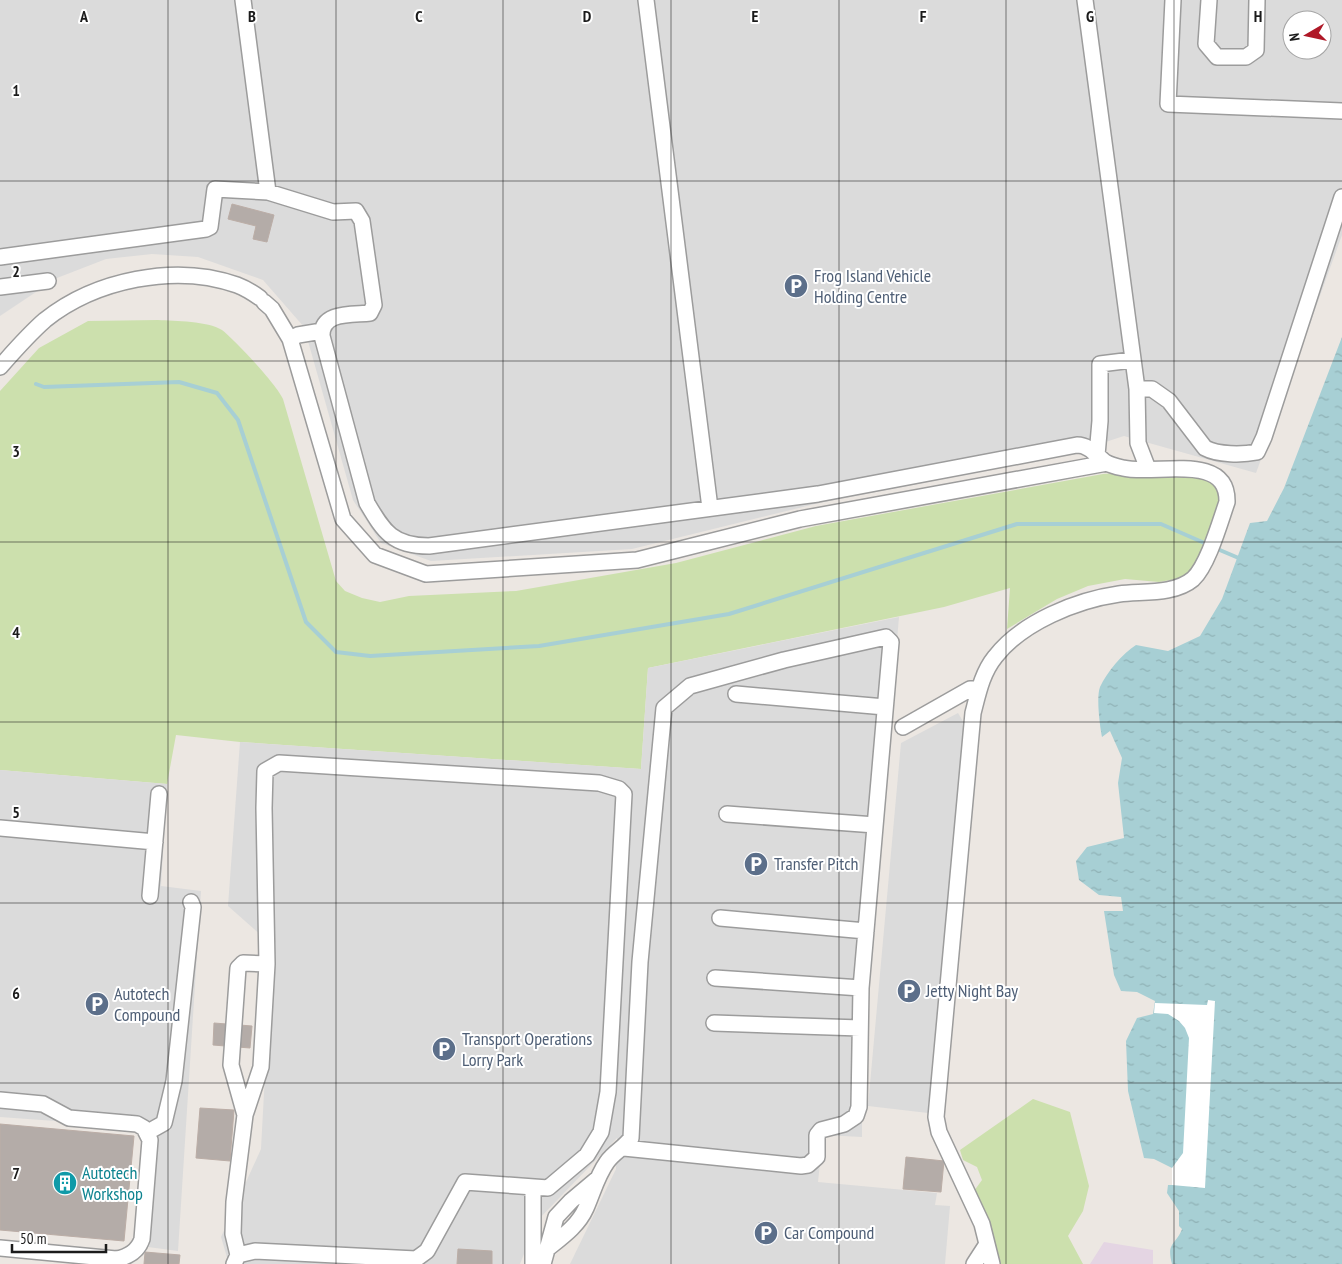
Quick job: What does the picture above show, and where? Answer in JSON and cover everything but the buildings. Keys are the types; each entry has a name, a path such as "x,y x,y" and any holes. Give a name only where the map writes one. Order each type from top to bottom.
{"street":[{"path":"243,0 268,192"},
{"path":"646,0 710,508"},
{"path":"1085,0 1136,389 1138,443 1148,469"},
{"path":"1173,0 1168,104 1342,111"},
{"path":"1209,0 1206,44 1217,57 1246,57 1256,50 1257,0"},
{"path":"0,257 206,229 210,227 215,189 268,192 333,212 356,211 362,221 374,305 373,310 370,313 334,317 326,320 322,331 367,503 389,536 413,546 429,546 818,494 1077,445 1084,445 1102,459 1126,469 1184,469 1203,471 1216,476 1223,483 1227,493 1227,502 1203,564 1194,578 1170,589 1090,600 1054,613 1008,643 995,657 978,690 972,723 937,1109 939,1132 952,1155 982,1224 992,1264"},
{"path":"1136,389 1152,389 1169,401 1200,443 1211,451 1257,452 1264,437 1342,197"},
{"path":"0,367 46,320 77,300 108,286 139,278 175,275 212,279 237,285 262,300 272,309 290,339 343,519 374,555 426,574 637,560 800,519 1102,459"},
{"path":"0,287 48,281"},
{"path":"290,339 298,335 322,331"},
{"path":"1102,459 1100,364 1132,360"},
{"path":"543,1264 547,1248 572,1229 586,1210 607,1162 616,1152 624,1148 631,1138 633,1129 640,962 664,708 690,686 784,660 886,636 891,642 861,988 859,1107 856,1116 844,1124 821,1130 817,1135 816,1157 808,1165 624,1148"},
{"path":"903,727 970,689 978,690"},
{"path":"736,694 885,707"},
{"path":"279,763 599,783 619,789 624,794 608,1092 601,1132 587,1155 548,1188 465,1182 428,1250 416,1259 264,1251 236,1260 233,1234 234,1202 245,1115 261,1067 268,964 264,808 266,771 279,763"},
{"path":"150,896 159,794"},
{"path":"727,814 875,825"},
{"path":"0,828 155,842"},
{"path":"148,1132 164,1123 173,1089 193,907 192,902"},
{"path":"720,918 866,931"},
{"path":"245,1115 231,1066 238,968 243,963 268,964"},
{"path":"715,978 861,988"},
{"path":"714,1024 860,1028"},
{"path":"0,1100 43,1104 69,1118 137,1124 148,1132 150,1140 142,1239 140,1246 132,1253 116,1259 0,1248"},
{"path":"533,1188 533,1264"},
{"path":"974,1264 987,1244"}],"shaded area":[{"name":"Frog Island Vehicle Holding Centre","path":"0,0 1342,0 1342,235 1256,473 1124,436 1062,456 819,503 632,549 431,561 381,543 353,500 304,327 263,280 198,257 152,254 106,259 57,278 0,316"},
{"path":"899,617 862,1055 862,1137 823,1135 818,1182 937,1193 935,1205 950,1206 945,1264 570,1264 616,1169 617,1138 537,1221 520,1264 229,1264 221,1237 261,1149 272,945 228,906 240,742 641,769 648,668"},
{"name":"Jetty Night Bay","path":"958,713 964,723 928,1113 868,1106 901,743"},
{"name":"Autotech Compound","path":"0,770 167,784 161,886 201,891 178,1251 148,1247 152,1128 0,1117"},
{"path":"1104,1242 1153,1250 1153,1264 1090,1264"}],"green space":[{"path":"158,320 200,323 222,330 273,384 283,399 336,581 345,591 362,598 380,602 409,596 516,591 676,563 816,526 1103,474 1180,469 1207,471 1224,498 1194,570 1182,578 1159,582 1125,579 1088,586 1057,599 1007,629 1010,588 944,607 648,668 641,769 240,742 176,735 167,784 0,770 0,391 39,348 88,321"},
{"path":"1033,1099 1070,1112 1089,1186 1083,1211 1068,1236 1083,1264 1001,1264 991,1229 974,1191 982,1180 977,1167 963,1160 960,1150"}],"water":[{"path":"1342,337 1342,1264 1172,1264 1170,1257 1171,1247 1182,1229 1179,1226 1179,1211 1167,1193 1168,1185 1172,1185 1172,1168 1154,1159 1144,1158 1128,1091 1126,1041 1137,1018 1153,1014 1155,1001 1137,992 1121,991 1114,975 1104,911 1123,911 1121,897 1099,895 1079,880 1076,861 1087,847 1124,838 1118,783 1122,758 1110,731 1102,737 1099,692 1103,681 1111,669 1125,653 1136,645 1168,651 1200,636 1222,599 1250,523 1267,521 1284,488"}],"pier":[{"path":"1208,1000 1215,1001 1205,1188 1172,1185 1172,1168 1183,1153 1189,1038 1185,1028 1179,1021 1168,1014 1154,1013 1155,1003 1207,1005"}],"waterway":[{"path":"36,384 44,387 179,382 217,393 238,420 306,622 336,652 370,656 539,646 729,614 1017,524 1161,524 1209,545"},
{"path":"1215,548 1241,559"}],"place":[{"name":"Frog Island Vehicle Holding Centre","path":"796,286"},
{"name":"Transfer Pitch","path":"756,864"},
{"name":"Jetty Night Bay","path":"909,991"},
{"name":"Autotech Compound","path":"97,1004"},
{"name":"Transport Operations Lorry Park","path":"444,1049"},
{"name":"Autotech Workshop","path":"65,1183"},
{"name":"Car Compound","path":"766,1233"}]}
